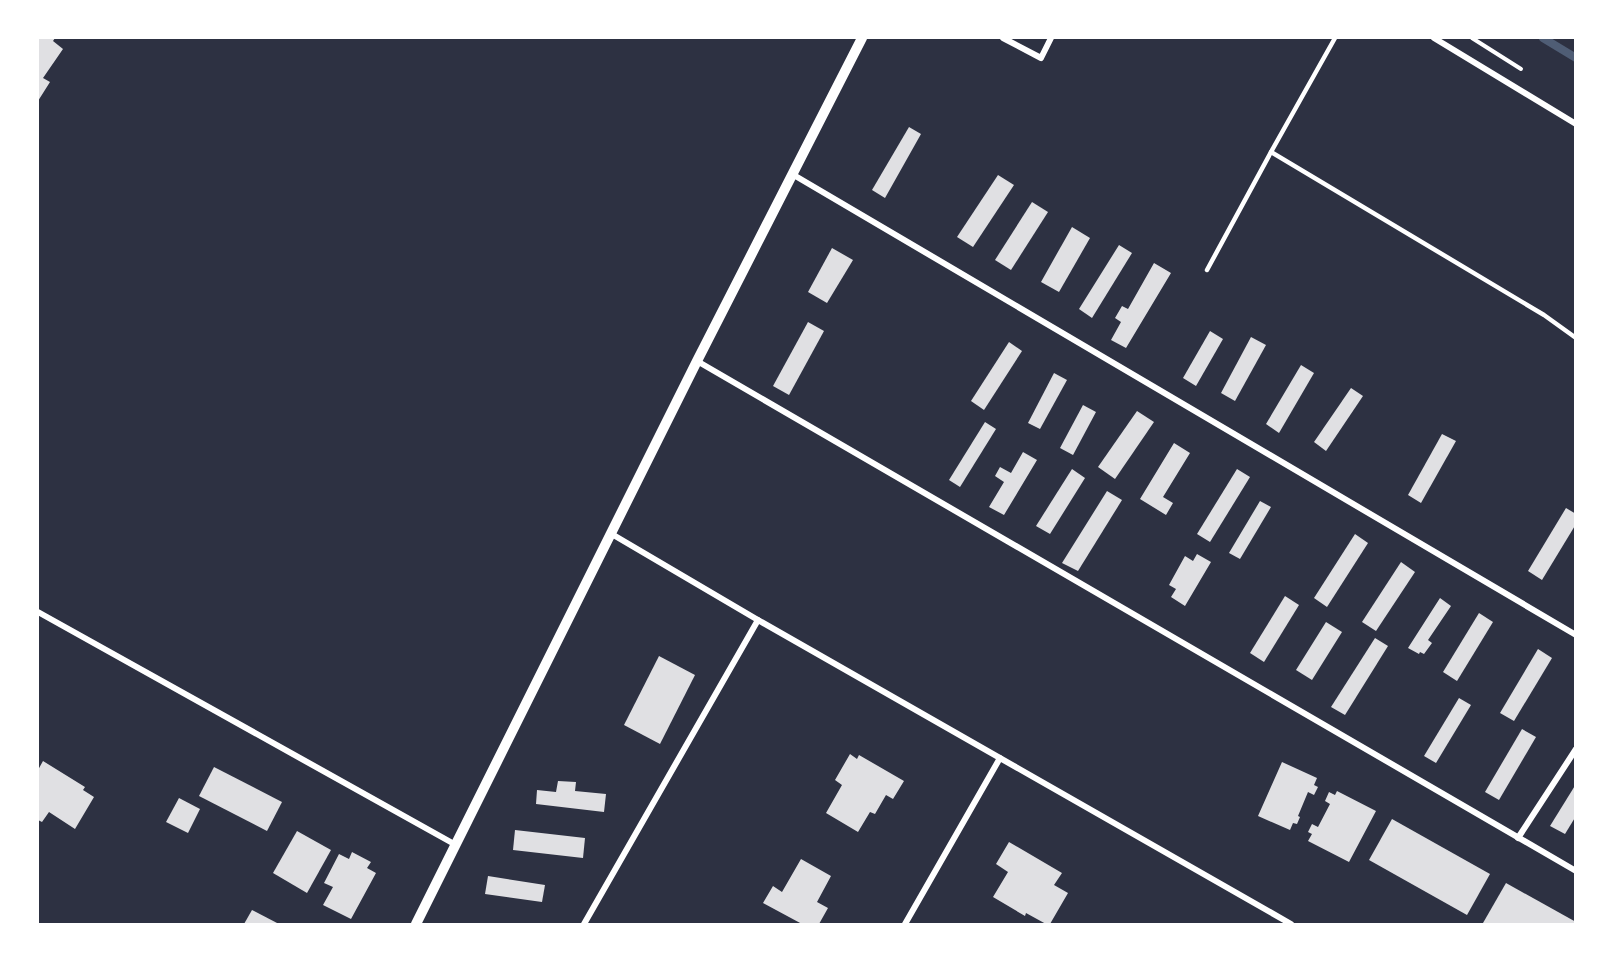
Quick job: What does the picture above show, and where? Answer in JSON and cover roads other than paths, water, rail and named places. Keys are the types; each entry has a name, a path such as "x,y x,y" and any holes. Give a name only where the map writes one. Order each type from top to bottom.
{"street":[{"path":"416,924 610,533 862,38"},
{"path":"1003,38 1041,58 1051,38"},
{"path":"1434,38 1575,124"},
{"path":"792,174 1575,635"},
{"path":"697,361 1575,871"},
{"path":"610,533 1000,759 1291,924"},
{"path":"38,612 456,845"},
{"path":"584,924 758,620"},
{"path":"1518,838 1575,749"},
{"path":"905,924 1000,759"}],"lane":[{"path":"1207,270 1335,38"},
{"path":"1271,152 1533,309 1575,338"}],"waterway":[{"path":"1543,38 1576,58"}]}
